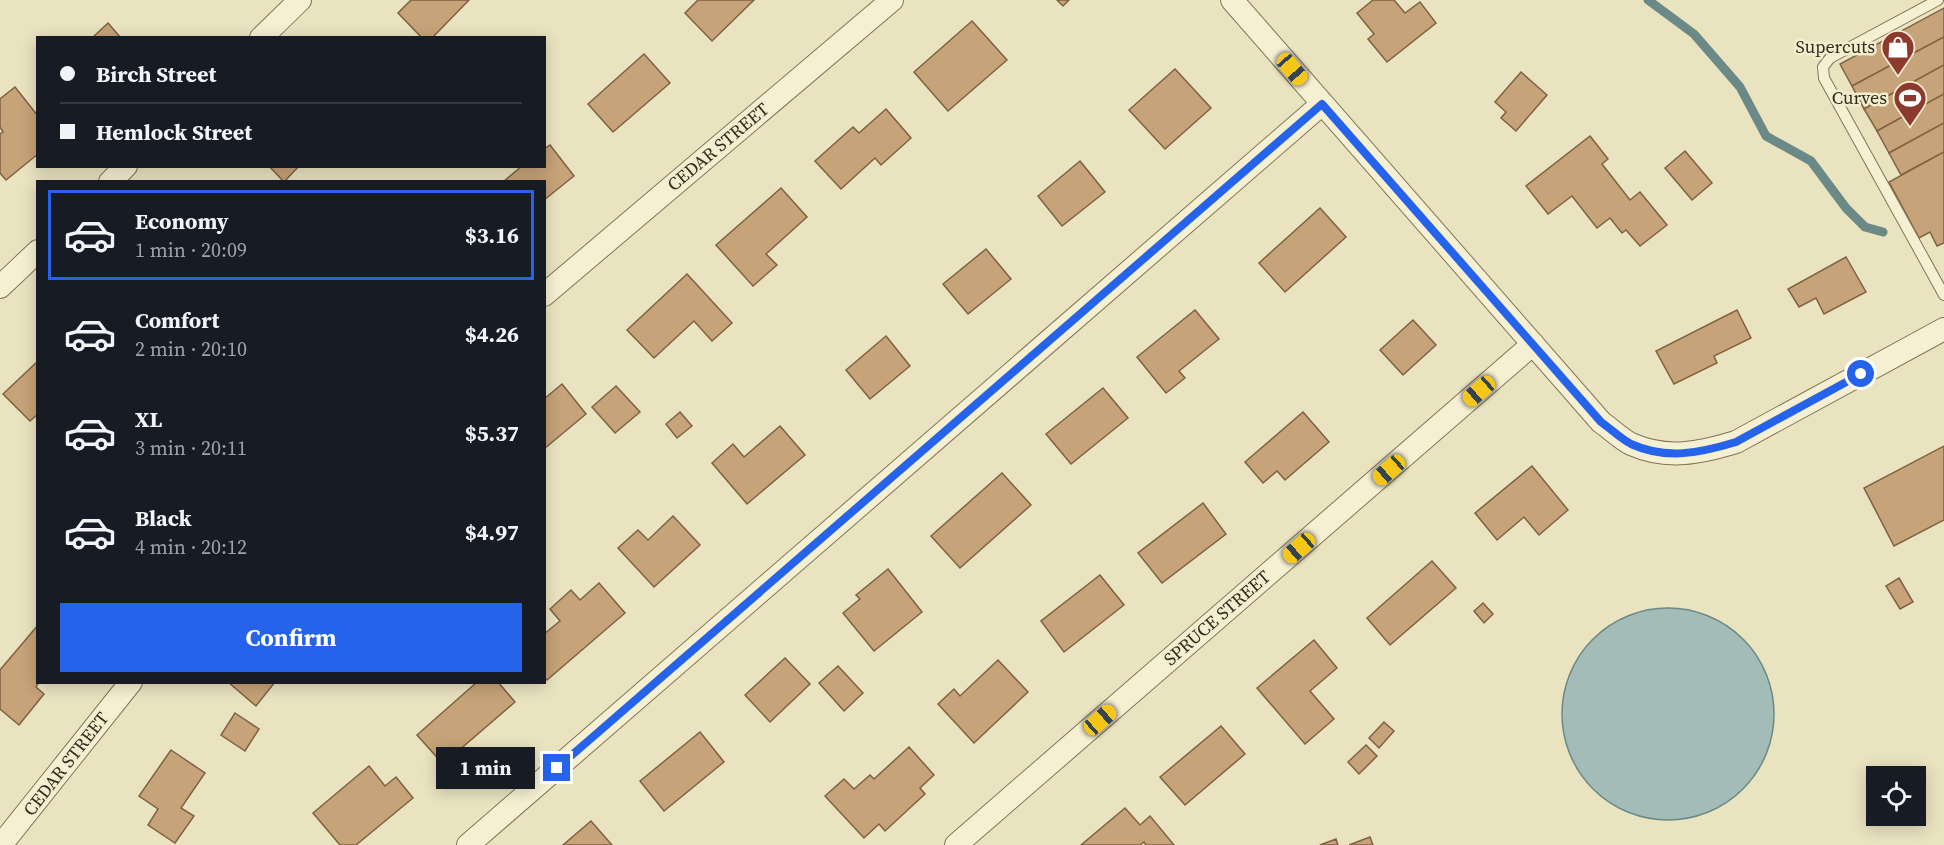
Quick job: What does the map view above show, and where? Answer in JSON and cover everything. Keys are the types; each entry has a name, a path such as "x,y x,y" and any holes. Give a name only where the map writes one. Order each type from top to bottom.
{"street":[{"path":"263,36 300,0"},
{"name":"CEDAR STREET","path":"546,293 892,0"},
{"path":"1232,0 1601,422 1630,443 1666,454 1702,453 1736,442 1944,329"},
{"path":"468,845 1322,104"},
{"path":"112,180 124,168"},
{"path":"0,287 36,253"},
{"name":"SPRUCE STREET","path":"956,845 1533,344"},
{"name":"CEDAR STREET","path":"12,841 130,684"}],"lane":[{"path":"1938,0 1830,58 1823,67 1824,78 1944,295"}],"water":[{"path":"1668,608 1689,610 1709,616 1727,626 1743,639 1756,655 1766,673 1772,693 1774,714 1772,735 1766,755 1756,773 1743,789 1727,802 1709,812 1689,818 1668,820 1647,818 1627,812 1609,802 1593,789 1580,773 1570,755 1564,735 1562,714 1564,693 1570,673 1580,655 1593,639 1609,626 1627,616 1647,610"}],"building":[{"path":"411,0 469,0 434,36 420,36 398,13"},
{"path":"698,0 754,0 712,41 685,13"},
{"path":"1057,0 1069,0 1063,6"},
{"path":"1373,0 1394,0 1405,13 1420,2 1436,23 1387,62 1368,39 1374,34 1357,13"},
{"path":"1944,8 1944,37 1852,86 1840,64"},
{"path":"972,21 1007,60 948,111 914,72"},
{"path":"108,23 119,36 94,36"},
{"name":"Supercuts","path":"1944,37 1944,65 1864,109 1852,86"},
{"path":"644,54 670,83 613,132 588,104"},
{"path":"1944,65 1944,94 1877,131 1864,109"},
{"path":"1175,69 1211,108 1165,149 1129,110"},
{"path":"1521,72 1547,95 1516,131 1501,118 1506,112 1495,102"},
{"path":"15,87 36,113 36,156 6,180 0,173 0,134 3,132 0,127 0,99"},
{"name":"Curves","path":"1944,94 1944,123 1889,153 1877,131"},
{"path":"886,109 911,138 881,165 875,158 841,189 815,161 853,127 859,133"},
{"path":"1944,123 1944,152 1901,175 1889,153"},
{"path":"1590,136 1608,159 1602,164 1630,200 1640,192 1667,225 1640,246 1626,230 1622,233 1610,218 1597,228 1572,196 1548,214 1526,186"},
{"path":"550,145 574,176 546,198 546,180 505,180 520,168 546,168 546,148"},
{"path":"1685,151 1712,183 1692,200 1665,168"},
{"path":"1944,152 1944,243 1937,246 1930,232 1919,238 1889,182"},
{"path":"1080,161 1105,192 1062,226 1038,196"},
{"path":"271,168 297,168 286,180 282,180"},
{"path":"781,188 807,217 766,254 777,265 753,286 716,245"},
{"path":"1320,208 1346,237 1285,292 1259,263"},
{"path":"986,249 1011,279 968,314 943,284"},
{"path":"1846,257 1866,292 1824,314 1816,298 1799,307 1788,289"},
{"path":"687,274 732,323 712,341 694,321 654,358 627,330"},
{"path":"1195,310 1219,339 1179,371 1185,378 1166,393 1137,357"},
{"path":"1737,310 1751,338 1714,356 1717,363 1674,384 1656,351"},
{"path":"1413,320 1436,345 1403,375 1380,350"},
{"path":"886,336 910,366 870,399 846,370"},
{"path":"36,363 36,416 30,421 3,394"},
{"path":"562,384 586,414 546,447 546,397"},
{"path":"616,386 640,412 615,433 592,407"},
{"path":"1103,388 1128,418 1071,464 1046,434"},
{"path":"680,412 692,426 677,438 666,424"},
{"path":"1303,412 1329,442 1285,480 1277,471 1263,483 1245,462"},
{"path":"780,426 805,455 747,504 712,463 733,444 744,457"},
{"path":"1944,446 1944,520 1894,546 1864,488"},
{"path":"1532,466 1568,510 1539,535 1524,517 1497,540 1475,513"},
{"path":"1002,473 1031,505 960,568 931,536"},
{"path":"1203,503 1226,534 1162,583 1138,553"},
{"path":"673,516 700,545 654,587 618,548 638,530 648,540"},
{"path":"1432,561 1456,588 1390,645 1367,618"},
{"path":"888,569 922,612 874,651 843,613 860,599 856,595"},
{"path":"1100,575 1124,605 1064,652 1041,621"},
{"path":"1899,578 1913,602 1900,609 1886,586"},
{"path":"599,583 625,613 547,680 546,632 560,621 550,609 571,590 580,600"},
{"path":"1483,603 1493,614 1484,623 1474,611"},
{"path":"36,627 36,687 44,694 19,725 0,709 0,670"},
{"path":"1314,640 1337,668 1310,691 1334,719 1305,744 1257,688"},
{"path":"785,658 810,684 770,722 745,695"},
{"path":"998,660 1028,692 974,743 938,704 954,689 960,696"},
{"path":"838,666 863,693 844,711 819,683"},
{"path":"230,684 273,684 256,706"},
{"path":"475,684 500,684 515,702 443,764 417,735"},
{"path":"235,713 259,729 245,751 221,735"},
{"path":"1384,722 1394,731 1379,748 1369,738"},
{"path":"1221,726 1245,754 1185,805 1160,777"},
{"path":"700,732 724,762 664,811 640,781"},
{"path":"1366,745 1377,756 1359,774 1348,762"},
{"path":"909,747 934,775 920,788 925,794 885,831 879,824 864,838 825,796 844,779 854,789 870,775 874,779"},
{"path":"171,750 205,773 181,808 194,816 175,843 148,825 158,809 139,796"},
{"path":"369,766 385,786 396,777 413,798 356,845 340,845 313,813"},
{"path":"1125,808 1140,825 1150,816 1174,845 1146,845 1144,842 1140,845 1081,845"},
{"path":"591,821 612,845 563,845"},
{"path":"1370,837 1373,845 1349,845"},
{"path":"1336,839 1338,845 1320,845"}],"waterway":[{"path":"1648,0 1694,34 1740,87 1766,136 1811,161 1846,208 1865,227 1883,232"}],"place":[{"name":"Supercuts","path":"1898,76"},
{"name":"Curves","path":"1910,127"}],"route":[{"path":"557,768 1322,104 1601,422 1630,443 1666,454 1702,453 1719,448 1736,442 1861,374"}]}
